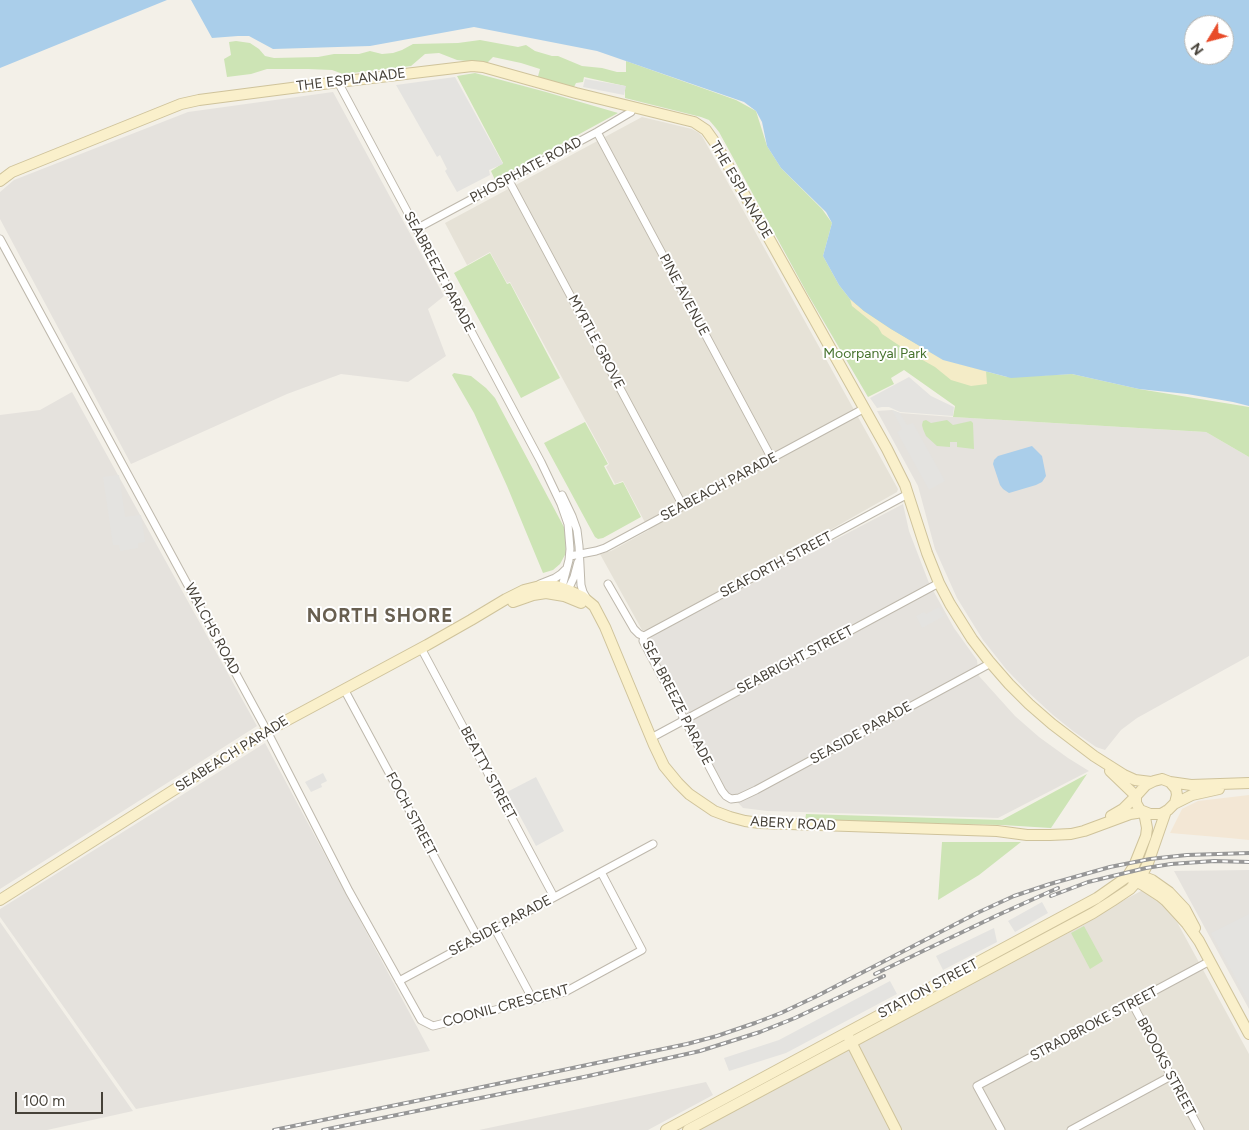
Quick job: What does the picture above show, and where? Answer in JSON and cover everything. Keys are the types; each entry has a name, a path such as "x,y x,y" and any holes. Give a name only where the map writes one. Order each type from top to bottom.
{"main road":[{"name":"THE ESPLANADE","path":"0,181 12,172 181,104 199,100 472,66 483,67 576,93 694,122 706,130 716,144 895,463 908,494 939,583 961,623 991,663 1029,704 1100,761 1136,797"},
{"name":"SEABEACH PARADE","path":"0,900 267,732 528,588 542,585 564,591 591,610 605,627"},
{"name":"SEABEACH PARADE","path":"471,620 519,599 564,591"},
{"name":"ABERY ROAD","path":"564,591 588,600 598,612 657,752 668,772 689,794 714,811 739,820 768,824 997,831 1033,835 1071,834 1091,829 1130,814 1143,812"},
{"name":"THE ESPLANADE","path":"1100,761 1131,778 1151,782"},
{"path":"1162,779 1191,785 1244,784 1192,795 1158,814 1143,812 1138,806 1136,797 1151,782 1162,779"},
{"path":"1170,782 1175,787 1177,793 1177,797 1170,808"},
{"name":"ABERY ROAD","path":"997,831 1063,829 1087,826 1115,814 1136,797"},
{"name":"STATION STREET","path":"666,1130 1093,912 1118,897 1139,879 1148,863 1170,808"},
{"name":"STATION STREET","path":"688,1130 1089,903 1118,884 1134,866 1146,836 1147,828 1143,812"},
{"path":"1126,877 1152,880 1176,899 1189,916 1199,941 1249,1034"},
{"path":"848,1038 896,1130"}],"street":[{"name":"SEABREEZE PARADE","path":"338,82 541,462 566,517 569,530 570,556 564,591"},
{"name":"PHOSPHATE ROAD","path":"416,229 597,132 631,112 633,107"},
{"name":"PINE AVENUE","path":"597,132 772,459"},
{"name":"MYRTLE GROVE","path":"508,179 684,506"},
{"name":"WALCHS ROAD","path":"0,239 267,732 349,891 421,1020"},
{"name":"SEABEACH PARADE","path":"570,556 605,548 865,408"},
{"name":"SEABREEZE PARADE","path":"541,462 563,497 572,516 578,535 581,584 588,600"},
{"name":"SEAFORTH STREET","path":"644,636 908,494"},
{"name":"SEABREEZE PARADE","path":"564,591 574,577 580,554"},
{"path":"528,588 555,578 563,573 568,566"},
{"name":"SEABRIGHT STREET","path":"651,738 939,583"},
{"name":"SEA BREEZE PARADE","path":"608,584 634,629 644,636 643,641 722,791 729,798"},
{"name":"BEATTY STREET","path":"421,648 554,897"},
{"name":"SEASIDE PARADE","path":"729,798 735,799 748,794 991,663"},
{"name":"FOCH STREET","path":"344,689 478,938"},
{"name":"SEASIDE PARADE","path":"399,980 653,844"},
{"name":"COONIL CRESCENT","path":"421,1020 433,1026 565,992 642,950 601,872"},
{"path":"495,929 533,1000"},
{"name":"STRADBROKE STREET","path":"1001,1130 977,1086 1210,961"},
{"name":"BROOKS STREET","path":"1132,1003 1200,1130"},
{"path":"1071,1130 1171,1076"}],"shaded area":[{"path":"455,77 503,164 489,170 490,175 457,192 445,171 447,169 440,155 437,157 396,85"},
{"path":"585,79 626,86 624,95 583,87"},
{"path":"333,92 444,296 428,309 446,356 408,382 341,374 287,394 131,464 0,219 0,192 14,180 188,112"},
{"path":"642,117 692,129 702,136 898,489 897,492 651,632 642,630 600,554 611,551 649,530 623,481 615,484 606,467 609,464 510,282 507,283 490,252 467,265 445,223"},
{"path":"909,377 931,396 954,407 953,416 900,412 889,407 877,408 870,398"},
{"path":"72,392 257,726 0,889 0,415 40,410"},
{"path":"892,410 900,413 953,417 1206,432 1249,457 1249,656 1137,718 1121,730 1105,750 1096,747 1053,715 1006,669 983,640 957,598 935,549 918,486 877,411"},
{"path":"892,410 900,413 907,425 913,423 945,481 929,490 897,432 902,429"},
{"path":"119,475 125,517 141,515 145,542 138,543 138,548 120,551 119,545 113,545 103,477"},
{"path":"903,504 909,531 929,583 954,628 977,660 979,676 1015,716 1039,737 1089,771 998,818 767,811 743,808 725,789 647,645 648,638"},
{"path":"939,607 944,616 922,628 916,616 924,612 926,614"},
{"path":"265,743 430,1051 136,1109 0,917 0,909"},
{"path":"323,773 327,781 321,784 322,787 311,792 305,782"},
{"path":"536,777 564,831 536,846 507,792"},
{"path":"1249,795 1249,840 1170,833 1182,809 1198,801"},
{"path":"1249,870 1249,1009 1174,871"},
{"path":"1146,890 1161,903 1177,922 1249,1054 1249,1130 699,1130 1141,891"},
{"path":"1042,902 1048,913 1015,932 1008,921"},
{"path":"1249,914 1249,1003 1211,933"},
{"path":"0,922 133,1111 47,1130 0,1130"},
{"path":"994,928 997,942 943,970 936,956"},
{"path":"890,981 897,994 786,1053 729,1071 724,1058 779,1040"},
{"path":"706,1082 713,1095 648,1130 479,1130"}],"green space":[{"name":"Moorpanyal Park","path":"480,40 518,47 526,45 535,51 558,56 582,66 617,72 626,72 626,61 736,100 756,111 767,146 781,168 822,209 832,223 823,256 839,285 850,299 943,360 1007,377 1072,374 1139,389 1249,407 1249,457 1206,432 953,417 955,406 904,370 891,378 894,384 868,397 807,293 719,132 709,120 701,117 625,98 625,86 584,77 583,82 576,83 573,89 537,80 540,69 521,63 493,57 487,63 457,60 439,53 425,54 411,66 343,74 332,70 267,69 251,74 227,77 224,59 231,55 229,42 236,41 250,43 265,56 274,58 318,57 334,54 359,54 370,51 382,54 393,53 413,44 458,43"},
{"path":"475,73 618,113 495,180 491,171 503,163 457,76"},
{"path":"490,253 507,284 510,283 560,378 521,398 454,273"},
{"path":"454,373 471,376 495,398 565,529 566,553 560,564 553,570 543,573 474,413 452,375"},
{"path":"926,420 931,423 947,420 953,425 971,421 973,423 974,449 957,447 957,442 950,442 950,447 937,446 926,436 923,429 923,421"},
{"path":"585,422 608,464 604,466 614,485 623,482 641,517 598,539 595,537 544,443"},
{"path":"1087,774 1051,828 1002,825 805,821 806,814 1002,820"},
{"path":"942,842 1021,842 979,875 938,900"},
{"path":"1084,926 1103,961 1090,969 1071,933"}],"sand":[{"path":"850,299 891,329 944,360 986,371 987,384 971,386 951,380 935,367 882,334 878,327 852,306"}],"water":[{"path":"0,0 167,0 0,68"},
{"path":"191,0 1249,0 1249,406 1187,394 1139,389 1072,374 1011,378 943,360 891,329 864,311 850,299 839,285 823,256 832,223 826,212 781,168 767,146 762,122 756,111 744,102 597,51 474,27 370,46 273,49 249,36 212,38"},
{"path":"1032,446 1042,456 1046,476 1042,482 1036,485 1009,493 1000,485 993,464 994,460 998,456"}],"railway":[{"path":"274,1130 687,1044 717,1036 781,1013 1014,896 1110,867 1150,859 1187,855 1249,853"},
{"path":"1051,896 1088,882 1146,868 1214,861 1249,862"},
{"path":"875,974 1058,888"},
{"path":"323,1130 584,1077 700,1051 760,1032 795,1018 884,976"}],"district":[{"name":"NORTH SHORE","path":"380,616"}]}
